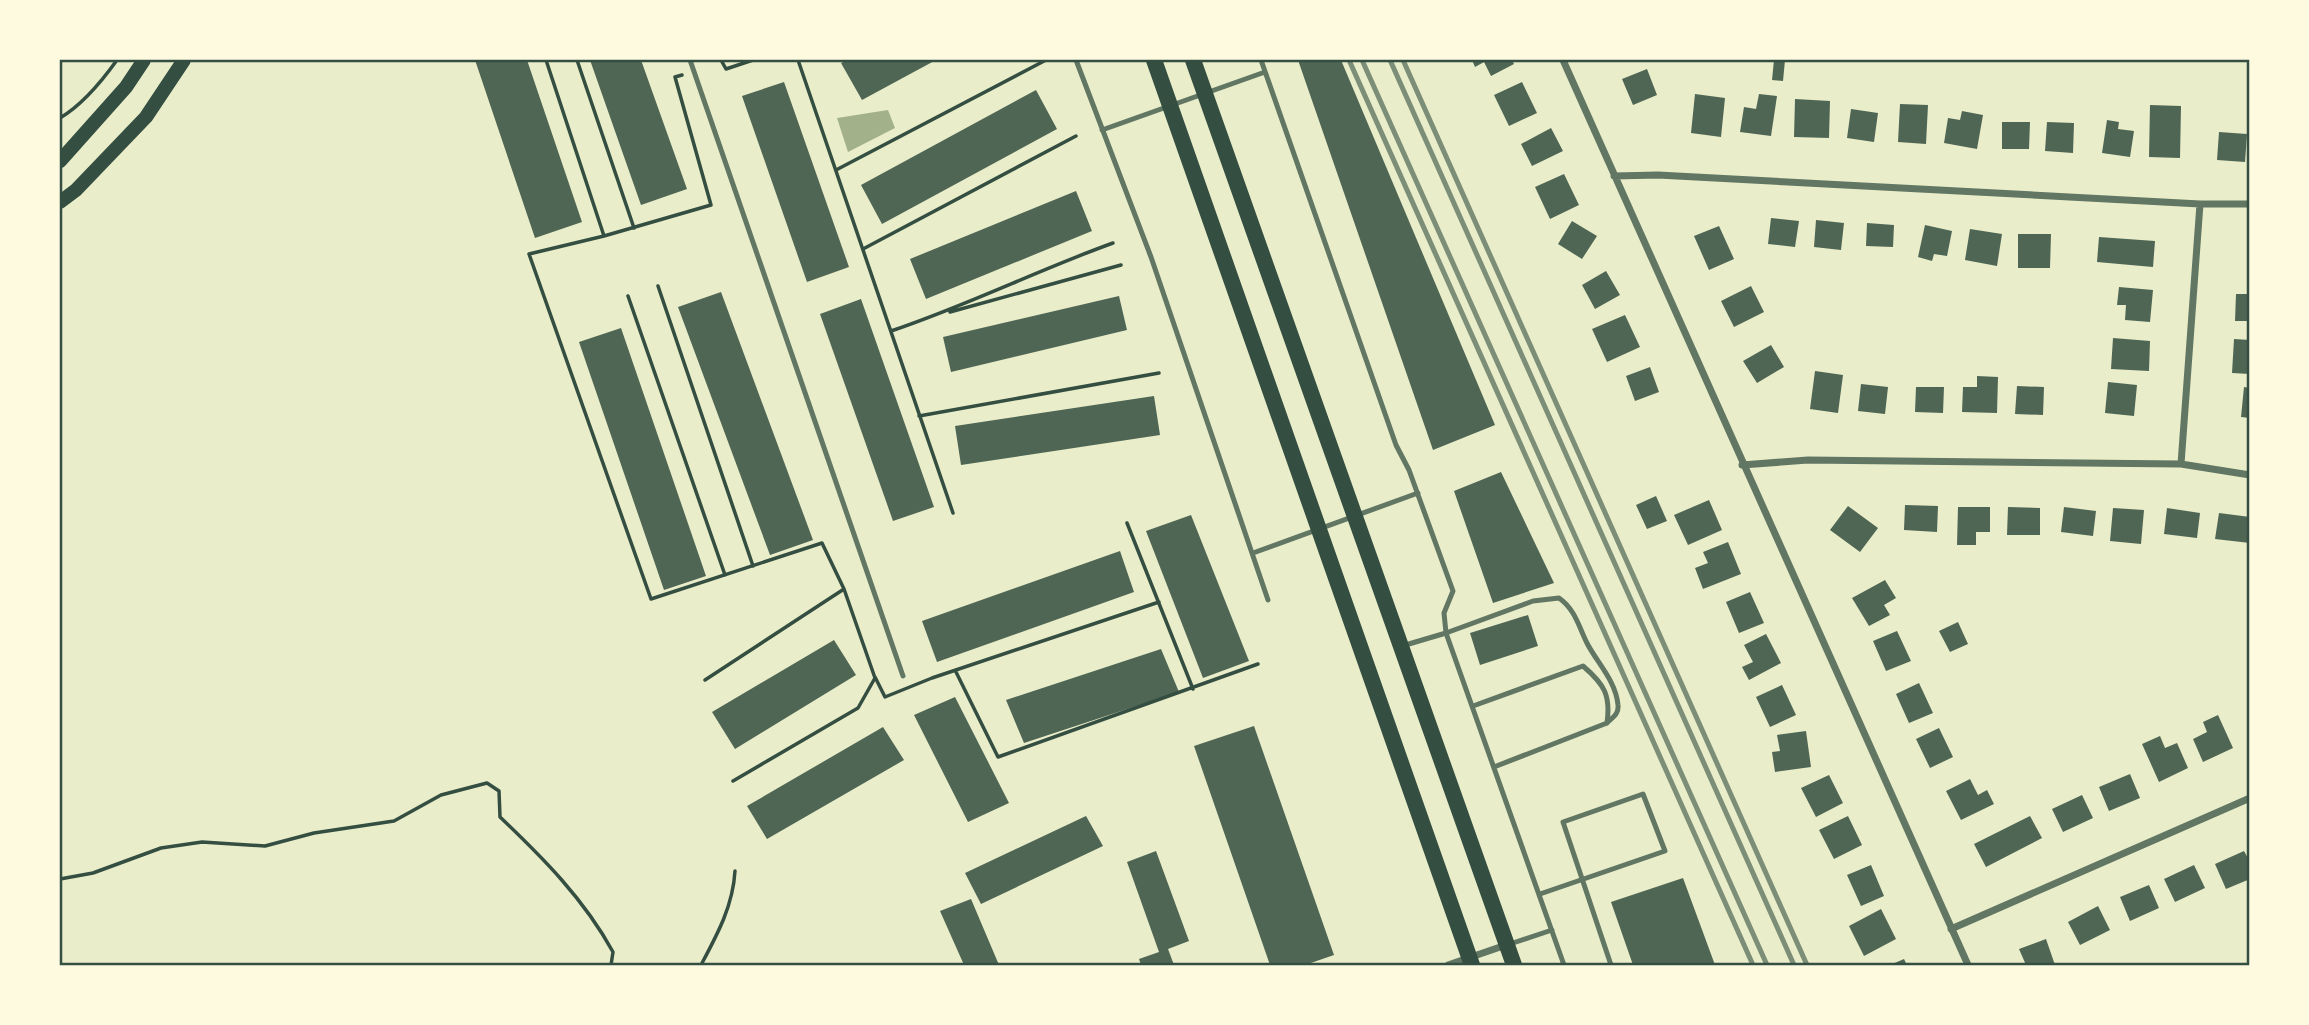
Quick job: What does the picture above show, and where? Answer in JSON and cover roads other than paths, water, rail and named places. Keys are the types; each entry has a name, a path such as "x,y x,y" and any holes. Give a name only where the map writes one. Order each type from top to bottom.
{"main road":[{"path":"60,161 126,87 144,60"},
{"path":"60,202 76,190 146,117 184,60"},
{"path":"1154,60 1471,962"},
{"path":"1194,60 1514,965"}],"street":[{"path":"1563,60 1968,965"},
{"path":"1614,176 1658,175 2200,204 2249,204"},
{"path":"2181,464 2200,204"},
{"path":"1742,465 1808,460 2181,464 2249,475"},
{"path":"1951,929 2249,797"},
{"path":"1448,965 1471,962 1507,945"}],"lane":[{"path":"690,60 903,676"},
{"path":"1076,60 1151,257 1268,600"},
{"path":"1261,60 1396,444 1418,494 1454,591 1444,613 1446,633 1564,965"},
{"path":"1102,130 1265,72"},
{"path":"1253,553 1418,494"},
{"path":"1401,646 1446,633 1533,601 1559,598 1570,607 1588,646 1612,684 1619,707 1617,714 1607,723 1494,766"},
{"path":"1472,706 1583,666 1600,680 1609,704 1607,723"},
{"path":"1539,894 1583,879 1665,851 1643,794 1563,822 1583,879 1611,965"},
{"path":"1507,945 1552,930"}],"railway":[{"path":"1349,60 1753,965"},
{"path":"1362,60 1767,965"},
{"path":"1390,60 1794,965"},
{"path":"1403,60 1807,965"}]}
